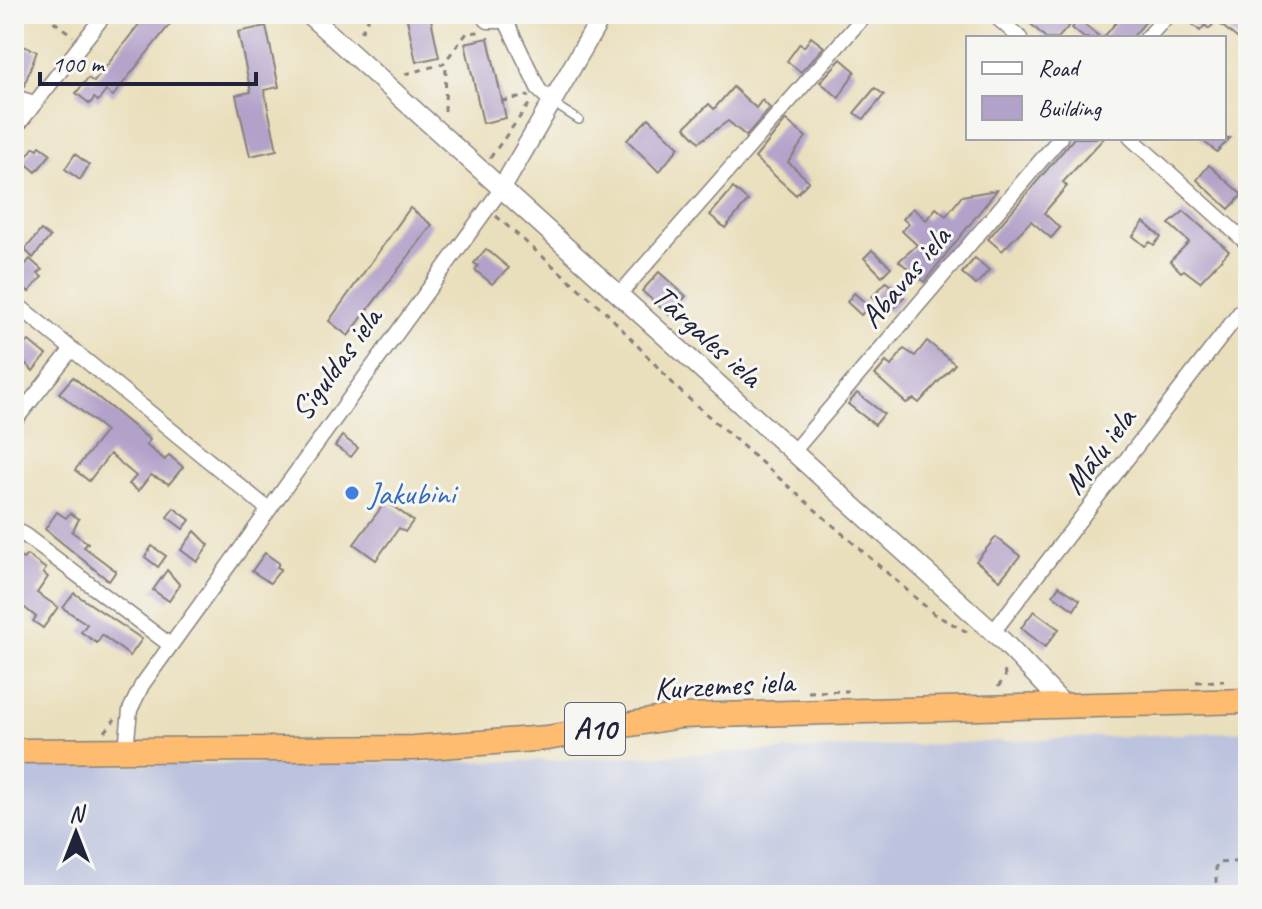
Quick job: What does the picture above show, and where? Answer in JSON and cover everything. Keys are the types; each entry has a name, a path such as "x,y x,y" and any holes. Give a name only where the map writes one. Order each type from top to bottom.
{"highway":[{"name":"Kurzemes iela","path":"14,751 414,748 547,738 680,716 1248,701"}],"street":[{"path":"14,130 105,14"},
{"name":"Tārgales iela","path":"308,14 993,632 1064,705"},
{"path":"481,14 488,21 508,16 539,90 539,98"},
{"name":"Siguldas iela","path":"126,749 130,710 170,645 502,188 539,98 603,14"},
{"path":"618,296 866,14"},
{"path":"993,14 1018,36"},
{"path":"1149,36 1169,14"},
{"path":"14,97 35,103"},
{"name":"Abavas iela","path":"792,453 1058,140"},
{"path":"1133,140 1248,244"},
{"path":"14,302 268,509"},
{"name":"Mālu iela","path":"993,632 1248,302"},
{"path":"14,422 72,349"},
{"path":"14,527 170,645"}],"lane":[{"path":"539,98 579,120"}],"path":[{"path":"44,14 82,44"},
{"path":"361,32 371,14"},
{"path":"405,74 446,61 467,33 487,32"},
{"path":"445,111 446,61"},
{"path":"502,101 539,98"},
{"path":"494,154 539,98"},
{"path":"486,207 607,313 680,391 737,442 934,614 973,635"},
{"path":"1216,895 1216,863 1248,861"}],"shaded area":[{"path":"1248,731 1248,895 14,895 14,766 528,761"}],"building":[{"path":"147,14 178,14 113,96 106,91 98,101 94,98 90,104 76,93 88,78 94,82"},
{"path":"406,14 430,14 439,57 416,62"},
{"path":"1020,14 1049,14 1056,20 1059,16 1070,25 1060,36 1044,36"},
{"path":"1123,14 1152,14 1134,36 1105,36"},
{"path":"1181,14 1248,14 1248,47 1216,21 1209,29 1205,25 1200,31"},
{"path":"1079,20 1099,36 1082,36 1072,28"},
{"path":"266,26 279,87 264,90 277,150 250,156 236,95 251,92 238,32"},
{"path":"811,37 824,47 801,72 787,61 800,43 804,47"},
{"path":"488,38 506,118 483,123 465,43"},
{"path":"20,45 37,51 24,86 14,83 14,59"},
{"path":"841,59 855,71 839,98 820,82"},
{"path":"733,87 756,108 762,100 770,108 746,136 728,121 699,142 685,127 709,104 714,109"},
{"path":"875,88 884,95 864,119 854,113"},
{"path":"649,118 679,147 659,172 627,140"},
{"path":"786,120 806,137 788,162 809,181 796,195 755,158"},
{"path":"1230,138 1217,152 1202,140"},
{"path":"1072,140 1102,140 1063,182 1067,186 1044,213 1060,228 1051,238 1031,221 1002,251 988,239"},
{"path":"40,146 51,154 36,172 23,161 34,147 38,149"},
{"path":"75,154 89,165 80,180 65,169"},
{"path":"1209,165 1242,195 1229,209 1197,180"},
{"path":"733,188 748,201 725,228 710,215"},
{"path":"997,190 924,282 899,261 917,245 902,231 909,224 903,219 913,208 926,220 936,208 946,216 962,196"},
{"path":"410,208 432,225 348,336 329,321"},
{"path":"1184,211 1229,251 1200,282 1184,270 1181,272 1170,261 1189,242 1169,224"},
{"path":"1144,222 1161,237 1154,245 1150,242 1145,246 1133,236"},
{"path":"41,230 50,237 33,258 25,250"},
{"path":"486,249 509,268 492,284 475,270 478,266 474,263"},
{"path":"872,250 891,267 882,276 864,258"},
{"path":"975,258 989,270 976,285 962,273"},
{"path":"30,259 42,270 38,274 42,277 29,292 14,278"},
{"path":"659,272 686,296 669,315 642,291"},
{"path":"886,282 904,297 890,313 872,297"},
{"path":"854,293 869,306 861,315 847,302"},
{"path":"29,341 46,355 33,371 15,353"},
{"path":"927,341 955,364 919,403 914,399 906,403 875,375 886,362 891,366 904,349 915,356"},
{"path":"73,377 150,440 146,445 165,460 169,455 183,467 169,484 151,475 138,491 129,484 136,476 110,454 89,481 75,470 106,431 59,393"},
{"path":"857,393 884,414 875,425 848,404"},
{"path":"342,436 358,448 351,457 335,446"},
{"path":"386,501 413,521 405,532 399,528 376,560 354,544"},
{"path":"174,508 190,520 183,529 167,517"},
{"path":"57,512 66,518 70,513 79,519 72,532 88,543 84,547 116,571 109,581 45,529"},
{"path":"195,531 209,545 197,562 181,550"},
{"path":"996,537 1020,556 1000,580 976,561"},
{"path":"152,546 166,556 158,567 145,557"},
{"path":"14,553 23,559 27,555 46,569 43,573 48,577 37,593 58,607 43,628 33,621 36,617 14,599"},
{"path":"265,553 279,563 277,567 281,569 270,583 252,571"},
{"path":"167,570 180,585 169,601 153,590"},
{"path":"1059,586 1080,600 1074,610 1053,595"},
{"path":"74,593 142,639 130,656 102,635 97,643 81,632 87,624 63,608"},
{"path":"1034,611 1059,629 1045,647 1021,628"}],"place":[{"name":"Jakubini","path":"352,493"}]}
